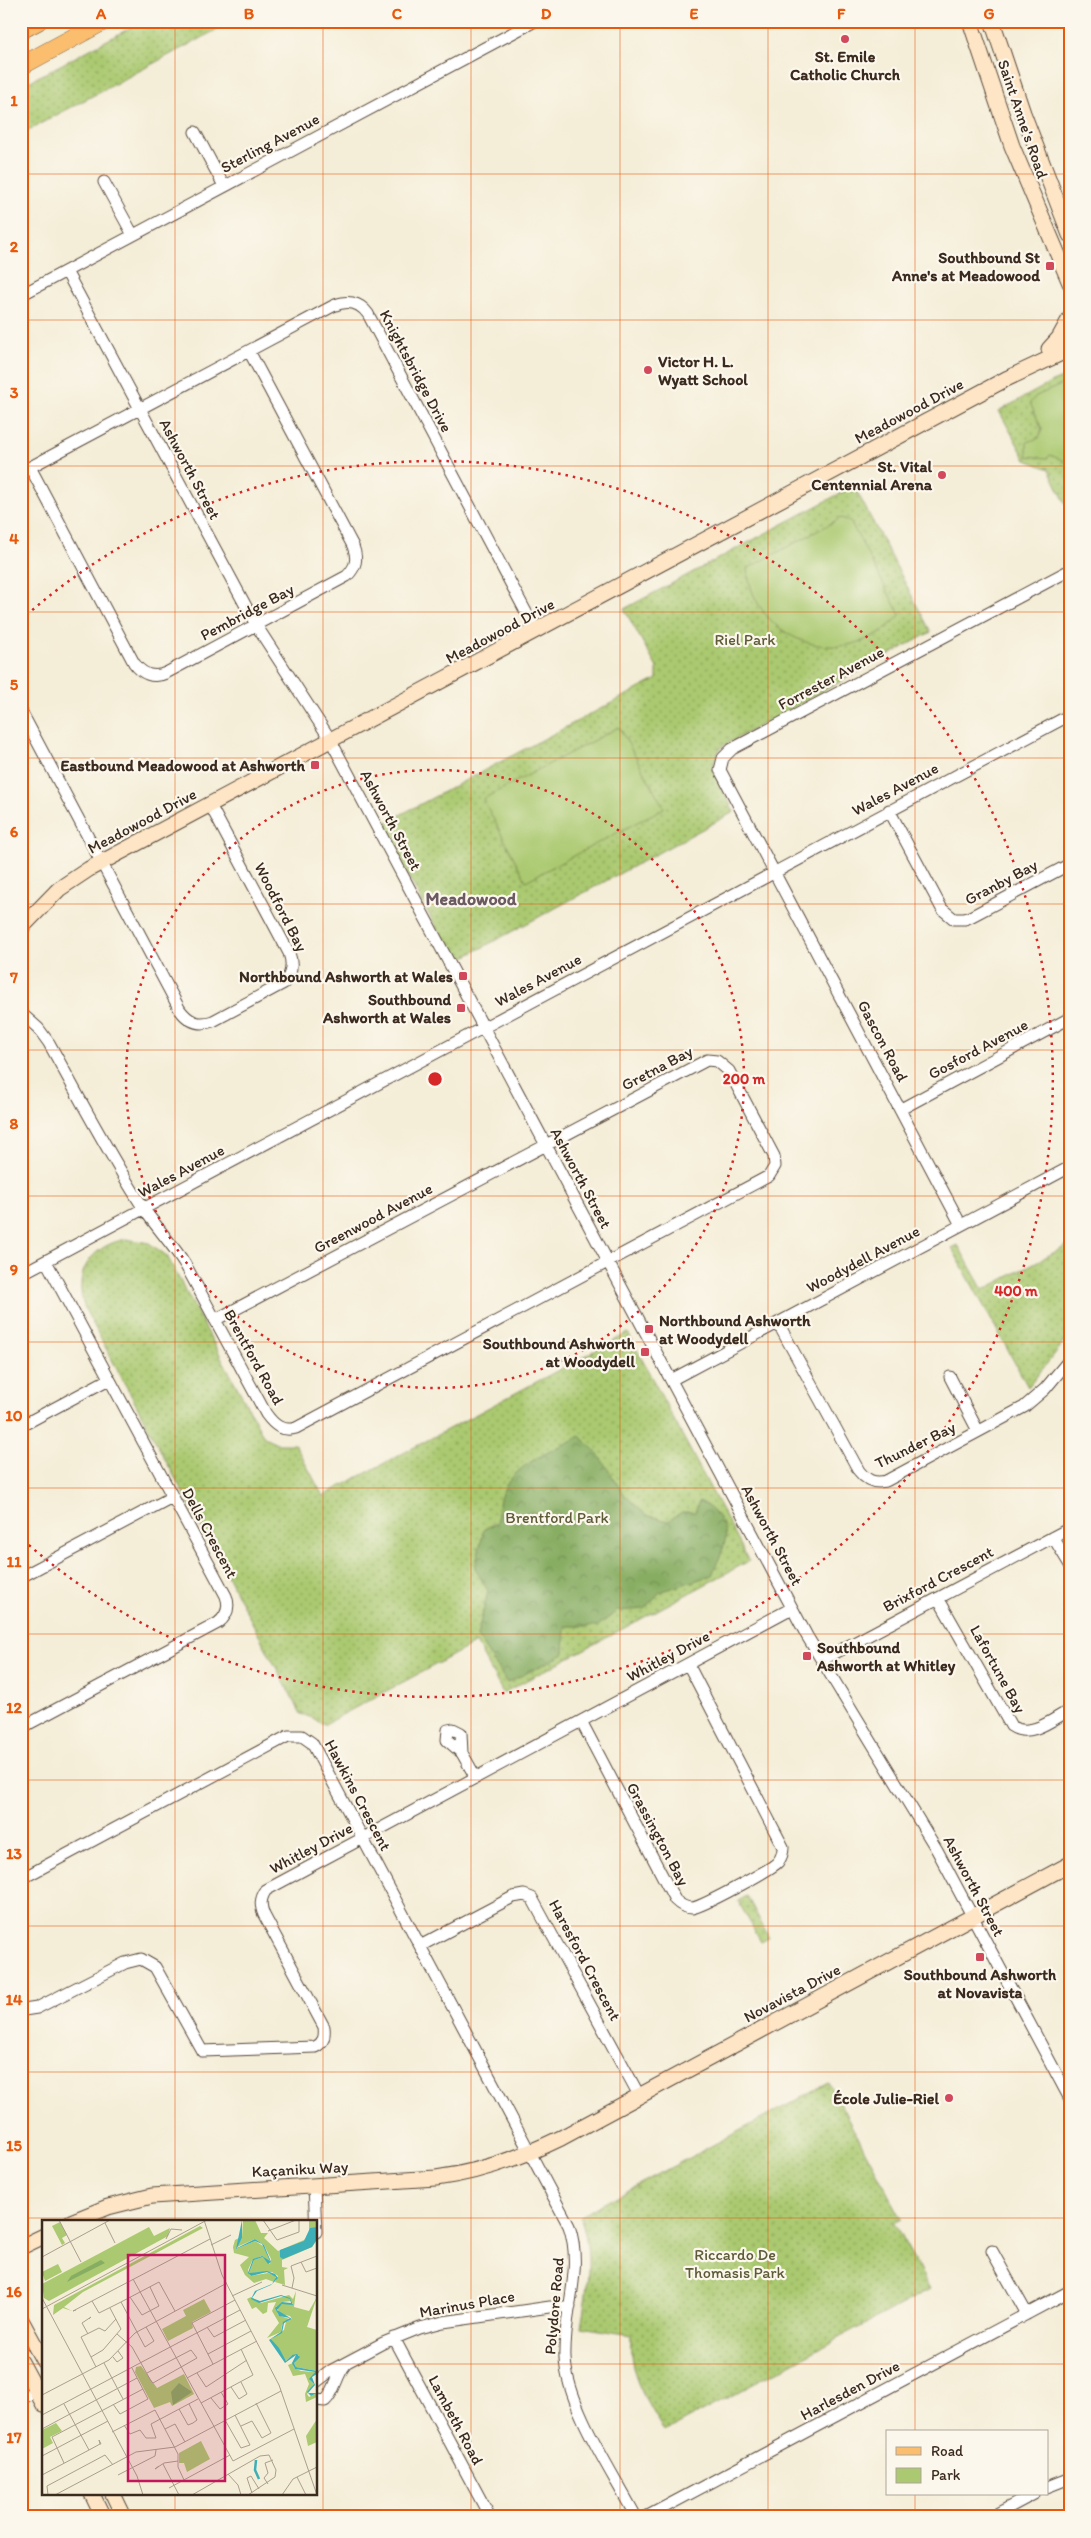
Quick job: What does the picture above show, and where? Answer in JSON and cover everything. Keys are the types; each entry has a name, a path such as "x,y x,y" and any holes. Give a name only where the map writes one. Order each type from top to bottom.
{"main road":[{"path":"21,30 38,21"},
{"path":"21,66 104,21"}],"street":[{"name":"Sterling Avenue","path":"21,295 535,21"},
{"name":"Saint Anne's Road","path":"970,21 1031,195 1070,283"},
{"name":"Saint Anne's Road","path":"992,21 1012,83 1070,235"},
{"path":"994,91 1012,83"},
{"path":"195,132 224,186"},
{"path":"104,182 133,235"},
{"path":"1062,266 1070,297"},
{"name":"Ashworth Street","path":"66,271 256,625 330,741 792,1608 937,1850 1070,2099"},
{"name":"Knightsbridge Drive","path":"26,470 340,303 351,302 364,309 536,631"},
{"path":"1070,318 1049,355 1070,358"},
{"name":"Meadowood Drive","path":"1049,355 1070,338"},
{"name":"Meadowood Drive","path":"21,928 59,889 101,862 1006,378 1018,365 1070,349"},
{"name":"Pembridge Bay","path":"26,470 134,663 141,671 153,676 162,675 256,625 347,576 355,566 356,559 353,546 249,351"},
{"name":"Forrester Avenue","path":"776,872 722,776 720,770 723,758 727,753 1070,570"},
{"path":"21,711 101,862"},
{"name":"Wales Avenue","path":"21,1274 1070,715"},
{"name":"Woodford Bay","path":"101,862 184,1015 201,1024 213,1021 284,983 290,974 292,966 289,953 210,805"},
{"name":"Granby Bay","path":"889,810 942,909 954,919 965,919 972,916 1070,864"},
{"name":"Gascon Road","path":"776,872 962,1225"},
{"name":"Brentford Road","path":"21,1013 38,1028 50,1043 108,1152 144,1209 177,1252 266,1414 275,1426 291,1430 608,1262"},
{"name":"Gosford Avenue","path":"901,1109 1070,1018"},
{"name":"Gretna Bay","path":"546,1146 707,1060 716,1061 729,1071 756,1121 774,1156 775,1166 769,1176 608,1262"},
{"name":"Greenwood Avenue","path":"215,1320 546,1146"},
{"name":"Woodydell Avenue","path":"671,1380 1070,1167"},
{"name":"Dells Crescent","path":"21,1728 222,1620 228,1605 226,1596 46,1261"},
{"name":"Thunder Bay","path":"778,1323 855,1465 867,1479 876,1482 886,1481 1032,1401 1045,1389 1070,1359"},
{"path":"950,1377 978,1431"},
{"path":"21,1426 109,1379"},
{"path":"21,1577 172,1497"},
{"name":"Brixford Crescent","path":"822,1660 1070,1528"},
{"path":"1054,1537 1070,1565"},
{"name":"Lafortune Bay","path":"938,1598 1011,1726 1027,1731 1070,1710"},
{"name":"Whitley Drive","path":"21,2007 24,2010 37,2008 125,1963 141,1959 155,1967 202,2051 315,2048 320,2045 324,2035 321,2018 264,1915 261,1907 261,1897 266,1890 792,1608"},
{"name":"Grassington Bay","path":"581,1721 675,1900 686,1907 695,1908 736,1887 774,1866 782,1856 783,1847 688,1664"},
{"name":"Hawkins Crescent","path":"21,1879 282,1739 294,1735 302,1736 312,1743 531,2152"},
{"path":"462,1753 476,1778"},
{"name":"Novavista Drive","path":"531,2152 1070,1864"},
{"name":"Haresford Crescent","path":"420,1946 514,1896 524,1895 532,1898 640,2095"},
{"name":"Kaçaniku Way","path":"76,2220 108,2207 152,2196 462,2175 506,2162 531,2152"},
{"name":"Polydore Road","path":"531,2152 572,2236 575,2272 565,2348 568,2382 579,2410 636,2517"},
{"path":"314,2185 315,2220"},
{"path":"21,2247 42,2237"},
{"path":"992,2251 1027,2314"},
{"name":"Harlesden Drive","path":"646,2517 1070,2291"},
{"name":"Marinus Place","path":"318,2381 347,2362 394,2338 443,2322 550,2307 570,2307"},
{"path":"21,2320 42,2358"},
{"name":"Lambeth Road","path":"394,2338 490,2517"},
{"path":"21,2362 40,2389 21,2399"},
{"path":"318,2400 325,2401 328,2398 337,2376 347,2362"},
{"path":"1048,2487 1070,2478"},
{"path":"93,2496 103,2517"},
{"path":"114,2496 124,2517"},
{"path":"991,2517 1030,2496"}],"green space":[{"path":"143,21 233,21 21,134 21,86"},
{"path":"1070,375 1070,513 1049,469 1026,460 999,411 1052,382"},
{"path":"1070,381 1070,463 1050,455 1047,458 1027,456 1027,442 1039,438 1042,429 1030,403 1036,396"},
{"name":"Riel Park","path":"854,486 931,632 721,747 714,761 716,775 734,812 459,960 453,958 382,828 383,824 657,679 657,668 624,609"},
{"path":"841,518 850,521 900,615 884,630 866,640 847,645 827,646 807,642 789,634 773,622 754,597 747,569"},
{"path":"619,727 664,808 526,881 483,799"},
{"name":"Brentford Park","path":"126,1239 149,1243 167,1256 264,1437 279,1444 295,1444 323,1496 628,1333 749,1561 503,1693 476,1643 323,1725 313,1718 301,1714 85,1309 81,1284 87,1264 103,1248"},
{"path":"1070,1244 1070,1335 1028,1387 952,1248 958,1245 983,1290"},
{"path":"580,1436 598,1454 623,1493 646,1515 668,1521 682,1512 695,1512 699,1501 714,1512 722,1523 725,1535 724,1545 712,1575 660,1592 644,1609 617,1611 598,1626 565,1626 564,1654 507,1683 477,1636 488,1591 475,1568 484,1529 497,1523 500,1499 505,1487 522,1468 533,1460"},
{"path":"747,1896 769,1938 761,1942 738,1901"},
{"name":"Riccardo De Thomasis Park","path":"829,2083 902,2219 894,2223 930,2289 664,2432 644,2397 635,2375 632,2363 631,2335 581,2327 587,2285 588,2258 587,2244 580,2216"}],"place":[{"name":"St. Emile Catholic Church","path":"845,39"},
{"name":"Southbound St Anne's at Meadowood","path":"1050,266"},
{"name":"Victor H. L. Wyatt School","path":"648,370"},
{"name":"St. Vital Centennial Arena","path":"942,475"},
{"name":"Eastbound Meadowood at Ashworth","path":"315,765"},
{"name":"Northbound Ashworth at Wales","path":"463,976"},
{"name":"Southbound Ashworth at Wales","path":"461,1008"},
{"name":"Northbound Ashworth at Woodydell","path":"649,1329"},
{"name":"Southbound Ashworth at Woodydell","path":"645,1352"},
{"name":"Southbound Ashworth at Whitley","path":"807,1656"},
{"name":"Southbound Ashworth at Novavista","path":"980,1957"},
{"name":"École Julie-Riel","path":"949,2098"}],"district":[{"name":"Meadowood","path":"471,899"}]}
